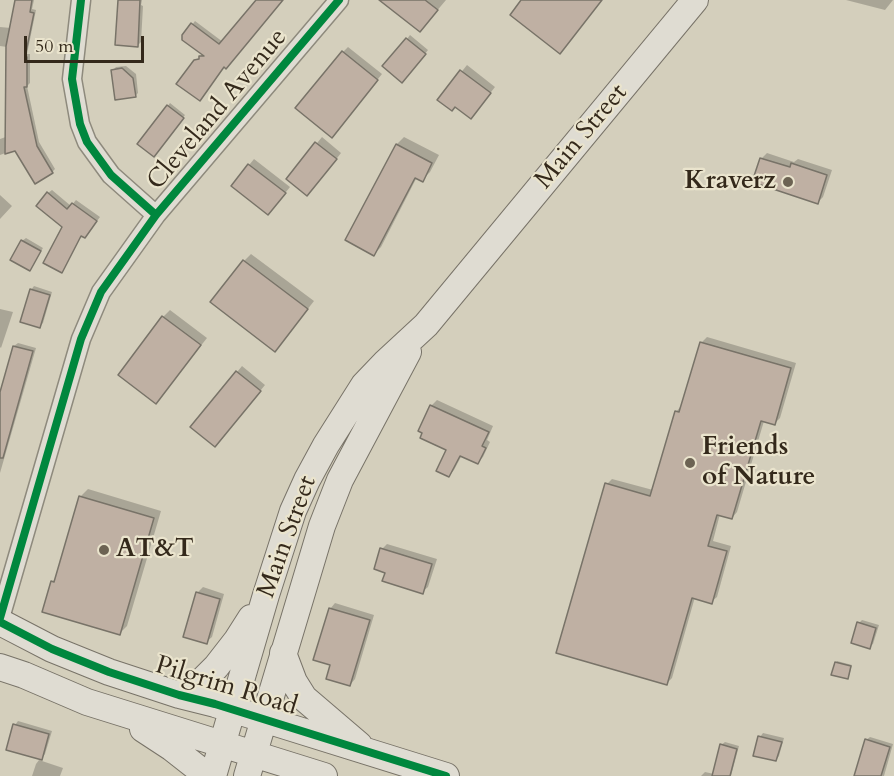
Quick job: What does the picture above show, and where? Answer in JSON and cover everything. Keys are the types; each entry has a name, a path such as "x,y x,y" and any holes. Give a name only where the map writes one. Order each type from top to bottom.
{"main road":[{"name":"Main Street","path":"213,776 293,511 326,445 364,386 426,325 695,0"},
{"name":"Main Street","path":"255,747 322,526 340,480 421,328"},
{"path":"326,445 353,455"},
{"path":"179,695 201,682 216,667 237,640 266,595"},
{"name":"Pilgrim Road","path":"0,620 52,649 109,672 232,710 255,747 288,772 324,776"},
{"path":"0,638 52,649"},
{"path":"283,653 294,682 304,698 366,752"},
{"name":"Pilgrim Road","path":"0,667 87,702 222,744 366,752 446,776"},
{"path":"116,711 172,748 200,770 203,776"},
{"path":"255,747 384,770 420,768"}],"street":[{"path":"81,0 72,79 74,102 80,124 87,142 111,175 156,215"},
{"name":"Cleveland Avenue","path":"0,620 81,339 93,307 110,278 156,215 339,0"}],"building":[{"path":"15,0 32,0 30,12 34,13 25,57 27,57 27,87 24,87 37,146 53,173 35,184 15,151 5,154 6,46"},
{"path":"118,0 140,0 138,47 115,45"},
{"path":"256,0 283,0 226,69 224,67 200,101 176,84 194,60 199,59 199,56 204,56 182,40 182,35 191,23 219,44"},
{"path":"379,0 425,0 438,10 420,32"},
{"path":"521,0 602,0 560,54 510,15"},
{"path":"406,38 426,54 402,83 382,66"},
{"path":"342,51 378,80 332,138 295,108"},
{"path":"122,68 133,78 136,97 115,100 111,70"},
{"path":"460,70 491,93 471,119 455,107 452,111 437,100"},
{"path":"167,105 184,118 154,157 137,144"},
{"path":"315,142 337,159 307,196 286,179"},
{"path":"396,144 432,163 423,182 415,178 374,256 345,240"},
{"path":"760,158 790,167 791,163 827,175 818,204 752,182"},
{"path":"248,164 286,193 268,215 231,186"},
{"path":"47,192 67,209 72,203 97,221 85,238 81,236 62,273 43,263 62,227 36,206"},
{"path":"21,240 41,251 30,271 10,260"},
{"path":"243,260 308,309 275,352 210,302"},
{"path":"30,289 50,295 40,328 20,322"},
{"path":"162,316 201,345 156,404 118,375"},
{"path":"700,342 791,368 775,425 761,421 732,519 717,515 708,546 727,551 712,604 692,598 667,685 556,653 605,483 650,496 675,411 679,412"},
{"path":"13,346 33,351 3,458 0,458 0,392"},
{"path":"236,371 261,391 215,447 190,427"},
{"path":"430,405 489,432 482,446 486,448 478,464 460,456 449,477 436,471 446,450 420,438 422,433 418,431"},
{"name":"AT&T","path":"79,496 154,518 120,635 42,612 51,581 54,582"},
{"path":"380,548 432,564 423,594 382,581 385,573 374,569"},
{"path":"196,592 220,599 207,644 183,637"},
{"path":"329,608 370,620 350,686 326,679 330,665 313,660"},
{"path":"857,622 876,628 870,649 851,643"},
{"path":"835,662 851,666 848,679 831,675"},
{"path":"13,724 49,734 42,760 6,750"},
{"path":"758,736 782,742 776,761 753,756"},
{"path":"865,739 890,747 881,776 854,776"},
{"path":"720,744 737,749 730,776 712,776"}],"cycle path":[{"path":"81,0 72,79 80,124 87,142 111,175 156,215"},
{"path":"0,618 81,339 101,292 156,215 339,0"},
{"path":"0,622 52,649 109,672 446,776"}],"place":[{"name":"Kraverz","path":"788,182"},
{"name":"Friends of Nature","path":"690,463"},
{"name":"AT&T","path":"104,550"}]}
